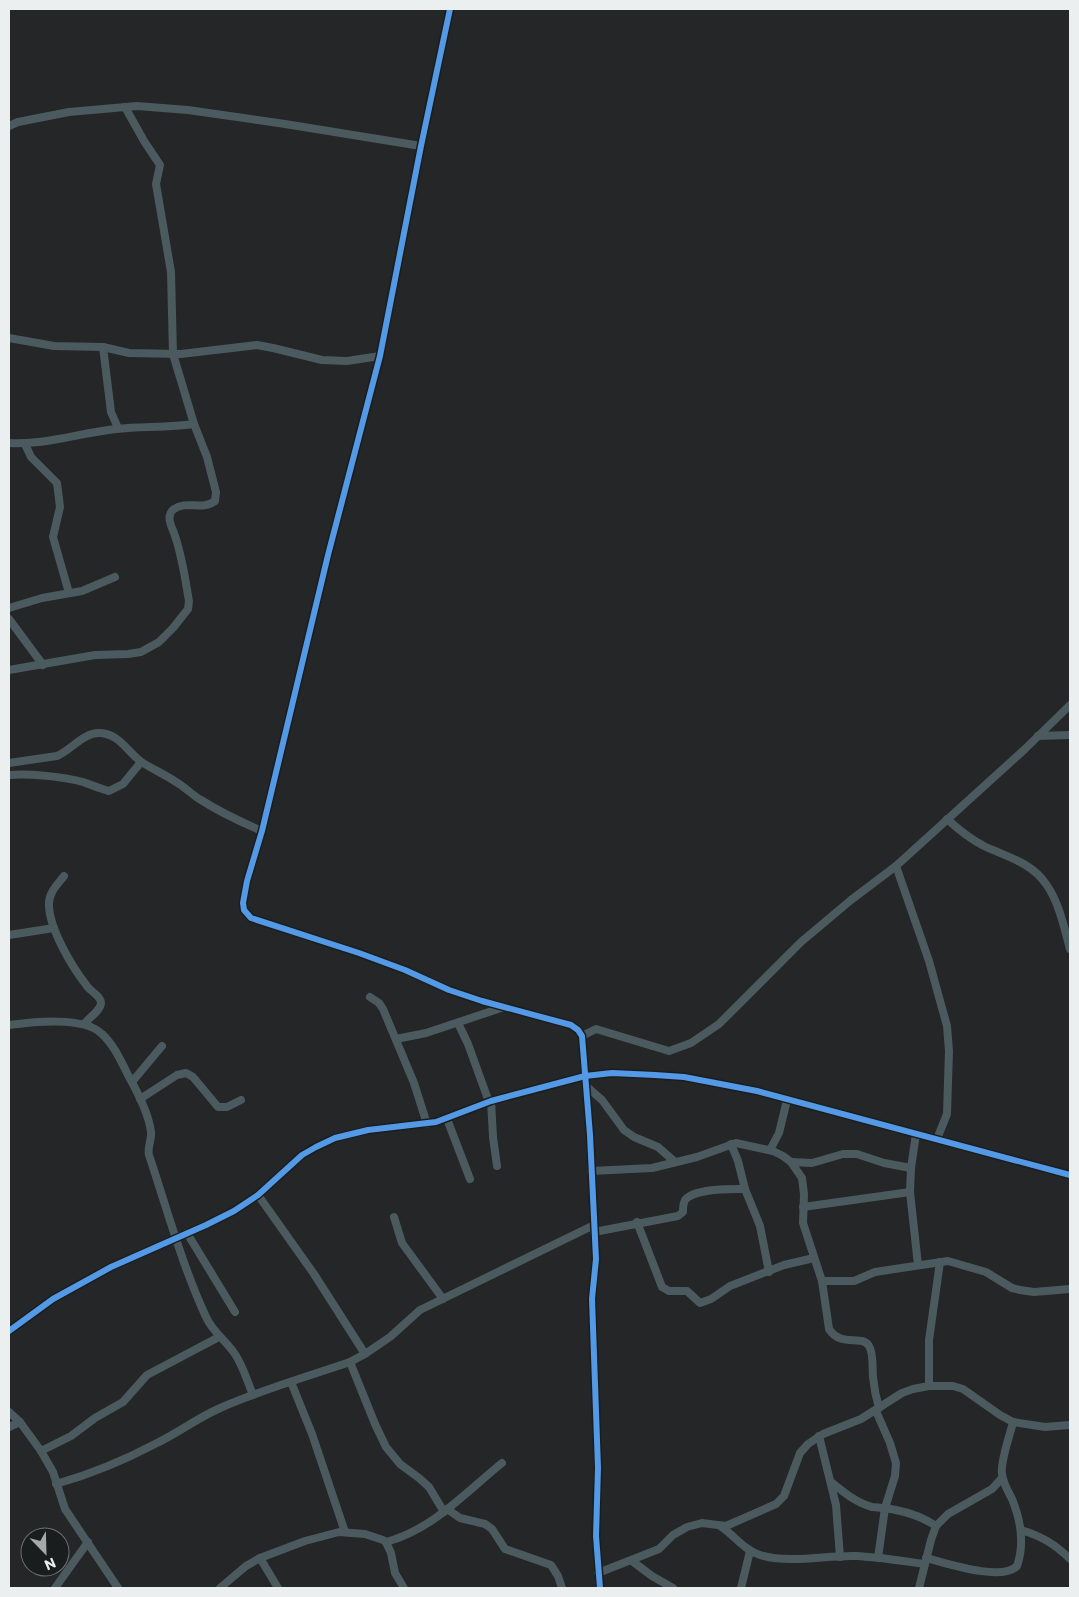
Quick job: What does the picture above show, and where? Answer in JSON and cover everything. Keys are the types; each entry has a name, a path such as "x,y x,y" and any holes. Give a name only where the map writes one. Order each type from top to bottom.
{"street":[{"path":"450,9 380,356 326,564 262,831 247,881 244,910 250,918 359,953 405,970 444,988 571,1025 582,1036 590,1135 596,1259 592,1299 598,1468 596,1536 600,1588"},
{"path":"9,126 18,122 69,112 125,107 188,110 421,146"},
{"path":"9,670 95,655 141,652 159,642 188,609 189,601 183,560 171,525 170,515 172,510 183,505 209,506 215,501 216,492 207,457 194,424 173,354 171,272 156,184 160,165 125,107"},
{"path":"9,338 54,346 103,347 129,353 173,354 257,346 322,360 347,361 380,356"},
{"path":"103,347 110,412 118,428"},
{"path":"9,443 24,444 56,441 118,428 168,428 194,424"},
{"path":"24,444 31,457 57,483 60,507 59,516 53,530 53,537 69,593"},
{"path":"9,608 42,598 91,588 115,577"},
{"path":"9,619 43,665"},
{"path":"582,1036 596,1029 668,1051 691,1044 719,1024 801,942 851,900 896,866 1070,705"},
{"path":"9,763 57,756 64,753 82,738 99,733 111,736 119,740 141,762 179,783 199,799 237,821 262,831"},
{"path":"1038,736 1070,735"},
{"path":"9,775 31,774 68,779 109,791 119,788 141,762"},
{"path":"947,819 969,837 1024,863 1038,874 1051,893 1070,949"},
{"path":"896,866 929,960 948,1026 947,1114 937,1139"},
{"path":"64,876 50,896 49,903 54,928 80,977 98,996 101,1002 100,1006 84,1024"},
{"path":"9,935 54,928"},
{"path":"370,997 383,1009 414,1083 427,1124"},
{"path":"396,1039 458,1023 504,1007"},
{"path":"9,1025 55,1022 84,1024 101,1032 107,1039 140,1099 151,1132 148,1147 149,1155 171,1222 174,1238 206,1318 219,1337 234,1351 253,1395"},
{"path":"458,1023 490,1102 498,1166"},
{"path":"132,1082 162,1046"},
{"path":"140,1099 177,1075 186,1073 193,1077 218,1107 227,1107 241,1100"},
{"path":"9,1331 53,1299 80,1283 234,1211 258,1195 302,1155 316,1146 335,1138 368,1130 427,1124 447,1119 490,1102 585,1076 612,1073 684,1078 757,1091 1070,1175"},
{"path":"586,1086 602,1100 624,1130 634,1137 658,1148 675,1162"},
{"path":"770,1150 779,1133 788,1100"},
{"path":"447,1119 470,1179"},
{"path":"916,1134 910,1192 918,1265"},
{"path":"591,1171 640,1170 663,1166 697,1157 731,1144 770,1150 792,1162 812,1163 843,1154 857,1154 911,1168"},
{"path":"731,1144 738,1161 745,1189 760,1226 769,1272"},
{"path":"792,1162 802,1178 803,1224 822,1281 828,1329 833,1335 846,1340 866,1343 870,1348 878,1409 896,1463 895,1476 885,1508 878,1558"},
{"path":"56,1484 88,1475 119,1462 216,1410 253,1395 350,1362 390,1337 420,1310 594,1228 680,1215 683,1212 685,1200 697,1194 718,1190 745,1189"},
{"path":"803,1207 910,1192"},
{"path":"258,1195 314,1274 365,1354"},
{"path":"394,1217 402,1243 443,1300"},
{"path":"637,1222 662,1287 669,1291 687,1292 700,1302 711,1299 730,1286 784,1265 814,1258"},
{"path":"187,1233 235,1312"},
{"path":"929,1386 929,1340 940,1262"},
{"path":"822,1281 854,1281 869,1273 940,1262 958,1263 986,1272 1012,1288 1020,1290 1034,1292 1070,1289"},
{"path":"41,1451 71,1436 95,1418 123,1402 147,1375 219,1337"},
{"path":"350,1362 374,1424 386,1447 400,1464 429,1487 446,1511 460,1518 485,1524 492,1529 505,1549 552,1565 562,1588"},
{"path":"291,1382 312,1434 346,1532"},
{"path":"598,1573 659,1550 673,1535 687,1527 702,1523 732,1524 776,1504 784,1496 800,1453 808,1444 819,1436 861,1419 902,1393 913,1389 929,1386 953,1386 963,1389 1013,1422 1045,1427 1070,1425"},
{"path":"9,1412 20,1422 41,1451 53,1472 65,1509 118,1588"},
{"path":"9,1427 20,1422"},
{"path":"719,1525 750,1551 760,1555 789,1559 840,1557 926,1561 969,1569 1009,1572 1017,1566 1020,1559 1021,1530 1018,1516 1002,1478 1001,1467 1013,1422"},
{"path":"819,1436 832,1482 836,1505 840,1557"},
{"path":"386,1542 407,1536 446,1511 502,1463"},
{"path":"919,1588 936,1526 948,1514 992,1489 1002,1478"},
{"path":"832,1482 850,1497 863,1503 873,1507 912,1514 936,1526"},
{"path":"1021,1530 1038,1535 1052,1543 1070,1559"},
{"path":"220,1588 246,1566 260,1558 305,1541 329,1534 346,1532 376,1537 386,1542 391,1553 395,1573 404,1588"},
{"path":"55,1588 88,1542"},
{"path":"741,1588 750,1551"},
{"path":"260,1558 278,1588"},
{"path":"632,1560 652,1576 673,1588"}],"cycle path":[{"path":"450,9 380,356 328,555 243,903 244,910 251,918 359,953 405,970 449,990 571,1025 582,1036 590,1135 596,1259 592,1299 598,1468 596,1536 600,1588"},
{"path":"9,1331 53,1299 111,1267 234,1211 258,1195 302,1155 335,1138 368,1130 436,1122 491,1101 585,1076 612,1073 684,1077 757,1091 1070,1175"}]}
